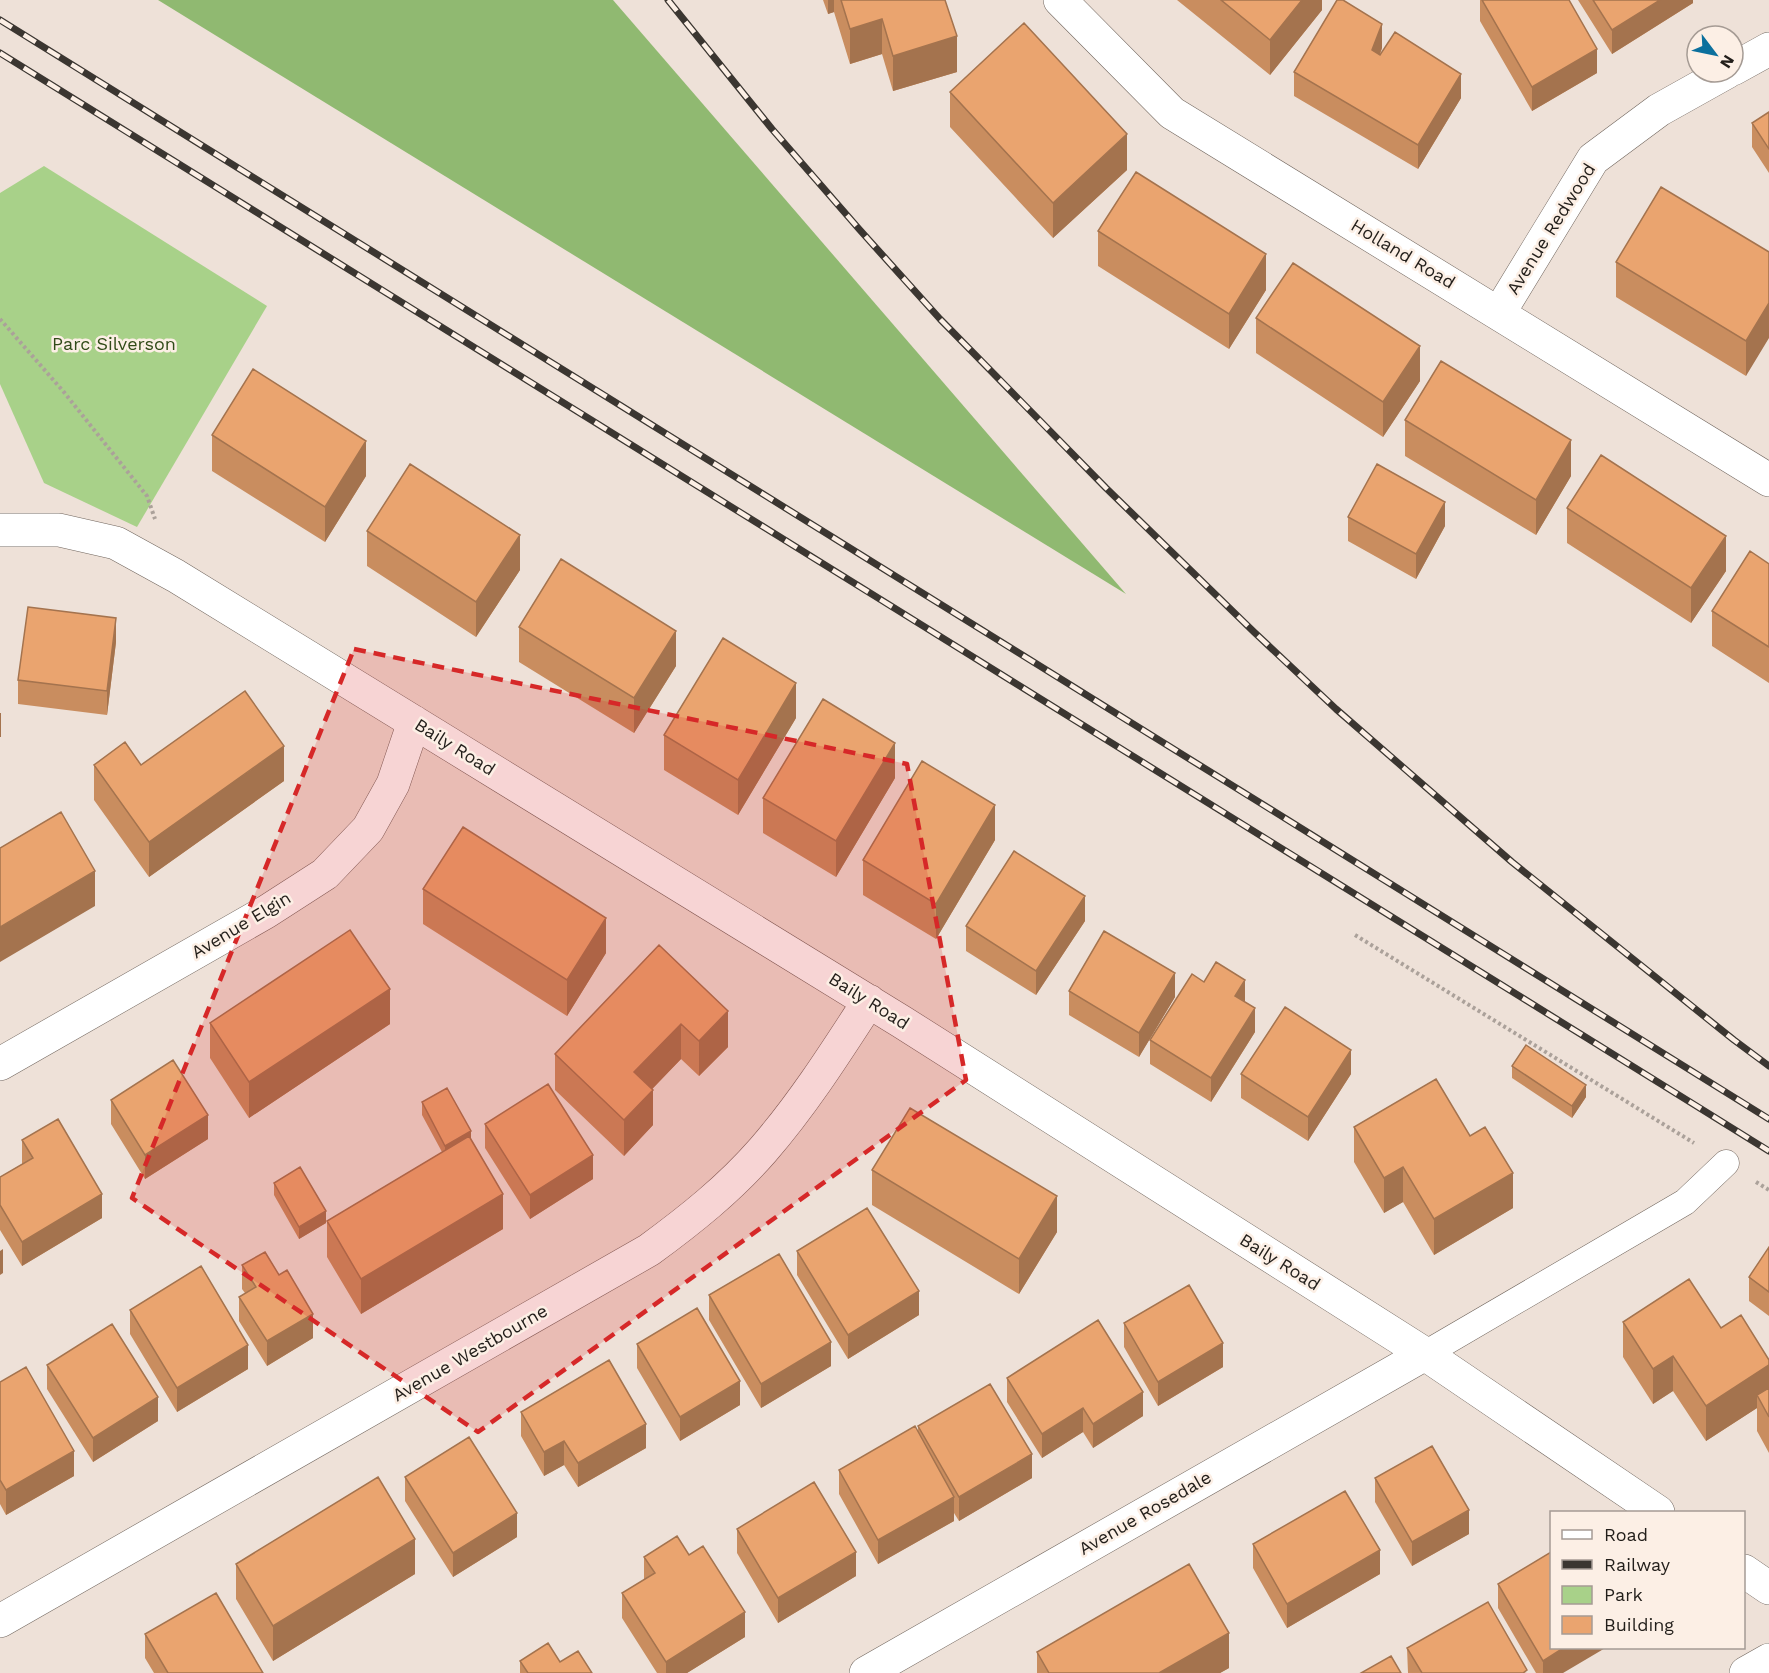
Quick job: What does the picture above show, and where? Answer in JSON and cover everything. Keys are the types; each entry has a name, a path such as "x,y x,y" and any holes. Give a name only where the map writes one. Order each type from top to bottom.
{"street":[{"name":"Holland Road","path":"1060,0 1172,113 1769,480"},
{"path":"1745,62 1769,49"},
{"name":"Avenue Redwood","path":"1499,313 1593,159 1659,110 1706,84"},
{"name":"Baily Road","path":"0,530 59,530 116,543 176,576 869,1001 1425,1354 1657,1511"},
{"name":"Avenue Elgin","path":"0,1064 266,912 325,874 368,829 393,784 414,722"},
{"name":"Avenue Westbourne","path":"0,1621 649,1250 690,1220 762,1152 791,1116 869,1001"},
{"name":"Avenue Rosedale","path":"866,1673 1425,1354"},
{"path":"1745,1572 1769,1588"},
{"path":"1746,1673 1769,1660"}],"lane":[{"path":"1425,1354 1685,1202 1726,1163"}],"path":[{"path":"0,319 63,391 147,496 159,528"},
{"path":"1354,935 1769,1190"}],"highlighted area":[{"path":"354,649 907,764 966,1080 478,1432 132,1198"}],"green space":[{"path":"158,0 613,0 1126,594"},
{"name":"Parc Silverson","path":"44,166 267,306 137,527 44,483 0,384 0,193"}],"building":[{"path":"841,0 945,0 957,36 893,56 882,19 850,29"},
{"path":"1221,0 1302,0 1270,40"},
{"path":"1337,0 1343,0 1382,24 1372,50 1380,55 1395,32 1461,74 1418,145 1294,72"},
{"path":"1482,0 1569,0 1597,49 1532,87"},
{"path":"1593,0 1660,0 1612,30"},
{"path":"1024,23 1127,134 1053,203 950,92"},
{"path":"1769,112 1769,149 1752,123"},
{"path":"1136,172 1266,254 1229,314 1098,231"},
{"path":"1661,187 1769,252 1769,303 1746,341 1616,262"},
{"path":"1293,263 1420,346 1383,402 1256,318"},
{"path":"1441,361 1571,440 1536,500 1405,420"},
{"path":"253,369 366,441 325,507 212,435"},
{"path":"1601,455 1726,536 1691,588 1567,508"},
{"path":"410,464 520,535 476,602 367,531"},
{"path":"1377,464 1445,502 1416,554 1348,517"},
{"path":"1750,551 1769,564 1769,647 1712,611"},
{"path":"561,559 676,631 634,698 519,627"},
{"path":"28,607 116,618 107,691 18,680"},
{"path":"723,638 796,683 738,780 664,735"},
{"path":"245,691 284,746 149,842 94,765 125,742 141,765"},
{"path":"823,699 895,743 836,841 763,798"},
{"path":"922,761 995,805 936,904 863,860"},
{"path":"61,812 95,871 0,927 0,848"},
{"path":"463,827 606,918 567,980 423,889"},
{"path":"1014,851 1085,896 1036,971 966,926"},
{"path":"350,930 390,989 249,1082 210,1023"},
{"path":"1104,931 1175,973 1139,1033 1069,991"},
{"path":"659,945 728,1011 699,1041 681,1024 634,1072 653,1090 624,1120 555,1054"},
{"path":"1216,962 1245,980 1235,996 1255,1008 1211,1078 1150,1040 1192,974 1204,982"},
{"path":"1285,1007 1351,1050 1308,1117 1241,1074"},
{"path":"1526,1045 1586,1085 1572,1106 1512,1066"},
{"path":"173,1060 208,1115 145,1155 111,1100"},
{"path":"1436,1079 1470,1136 1485,1127 1513,1173 1434,1219 1403,1167 1384,1178 1354,1127"},
{"path":"548,1084 593,1155 530,1195 485,1124"},
{"path":"447,1088 471,1131 445,1146 422,1102"},
{"path":"910,1108 1057,1196 1019,1259 872,1170"},
{"path":"58,1119 102,1194 22,1242 0,1205 0,1177 33,1158 22,1140"},
{"path":"469,1136 503,1194 361,1279 327,1221"},
{"path":"300,1167 326,1211 299,1227 274,1183"},
{"path":"867,1208 919,1291 848,1335 797,1251"},
{"path":"1769,1247 1769,1292 1749,1277"},
{"path":"265,1252 279,1275 287,1270 313,1314 267,1341 239,1297 256,1287 242,1265"},
{"path":"779,1254 831,1342 761,1384 709,1295"},
{"path":"201,1266 248,1345 177,1388 130,1310"},
{"path":"1689,1279 1721,1328 1741,1315 1769,1360 1769,1365 1706,1406 1673,1356 1653,1369 1623,1322"},
{"path":"1189,1285 1223,1343 1158,1382 1124,1323"},
{"path":"697,1308 740,1381 680,1417 637,1344"},
{"path":"1098,1320 1143,1392 1093,1424 1083,1408 1042,1434 1007,1378"},
{"path":"112,1324 158,1397 93,1438 47,1365"},
{"path":"609,1360 646,1424 578,1463 564,1441 544,1452 521,1412"},
{"path":"26,1367 74,1451 6,1490 0,1480 0,1382"},
{"path":"990,1384 1032,1454 959,1497 918,1426"},
{"path":"1769,1388 1769,1417 1757,1395"},
{"path":"915,1426 954,1497 878,1540 839,1470"},
{"path":"469,1437 517,1513 453,1553 405,1477"},
{"path":"1432,1446 1469,1510 1412,1542 1375,1478"},
{"path":"378,1477 415,1539 273,1626 236,1564"},
{"path":"814,1482 856,1552 778,1598 737,1529"},
{"path":"1345,1491 1380,1550 1287,1604 1253,1544"},
{"path":"677,1536 689,1555 703,1546 745,1612 666,1662 622,1593 655,1573 644,1557"},
{"path":"1550,1553 1550,1649 1562,1649 1543,1661 1498,1584"},
{"path":"1189,1564 1229,1633 1159,1673 1049,1673 1037,1652"},
{"path":"216,1593 263,1673 168,1673 145,1634"},
{"path":"1488,1602 1527,1670 1523,1673 1422,1673 1407,1648"},
{"path":"548,1643 560,1662 578,1651 592,1673 528,1673 520,1661"},
{"path":"1391,1656 1401,1673 1361,1673"}],"railway":[{"path":"668,0 772,129 940,319 1106,488 1254,632 1336,709 1512,862 1769,1066"},
{"path":"0,20 1769,1119"},
{"path":"0,53 1769,1151"}]}
